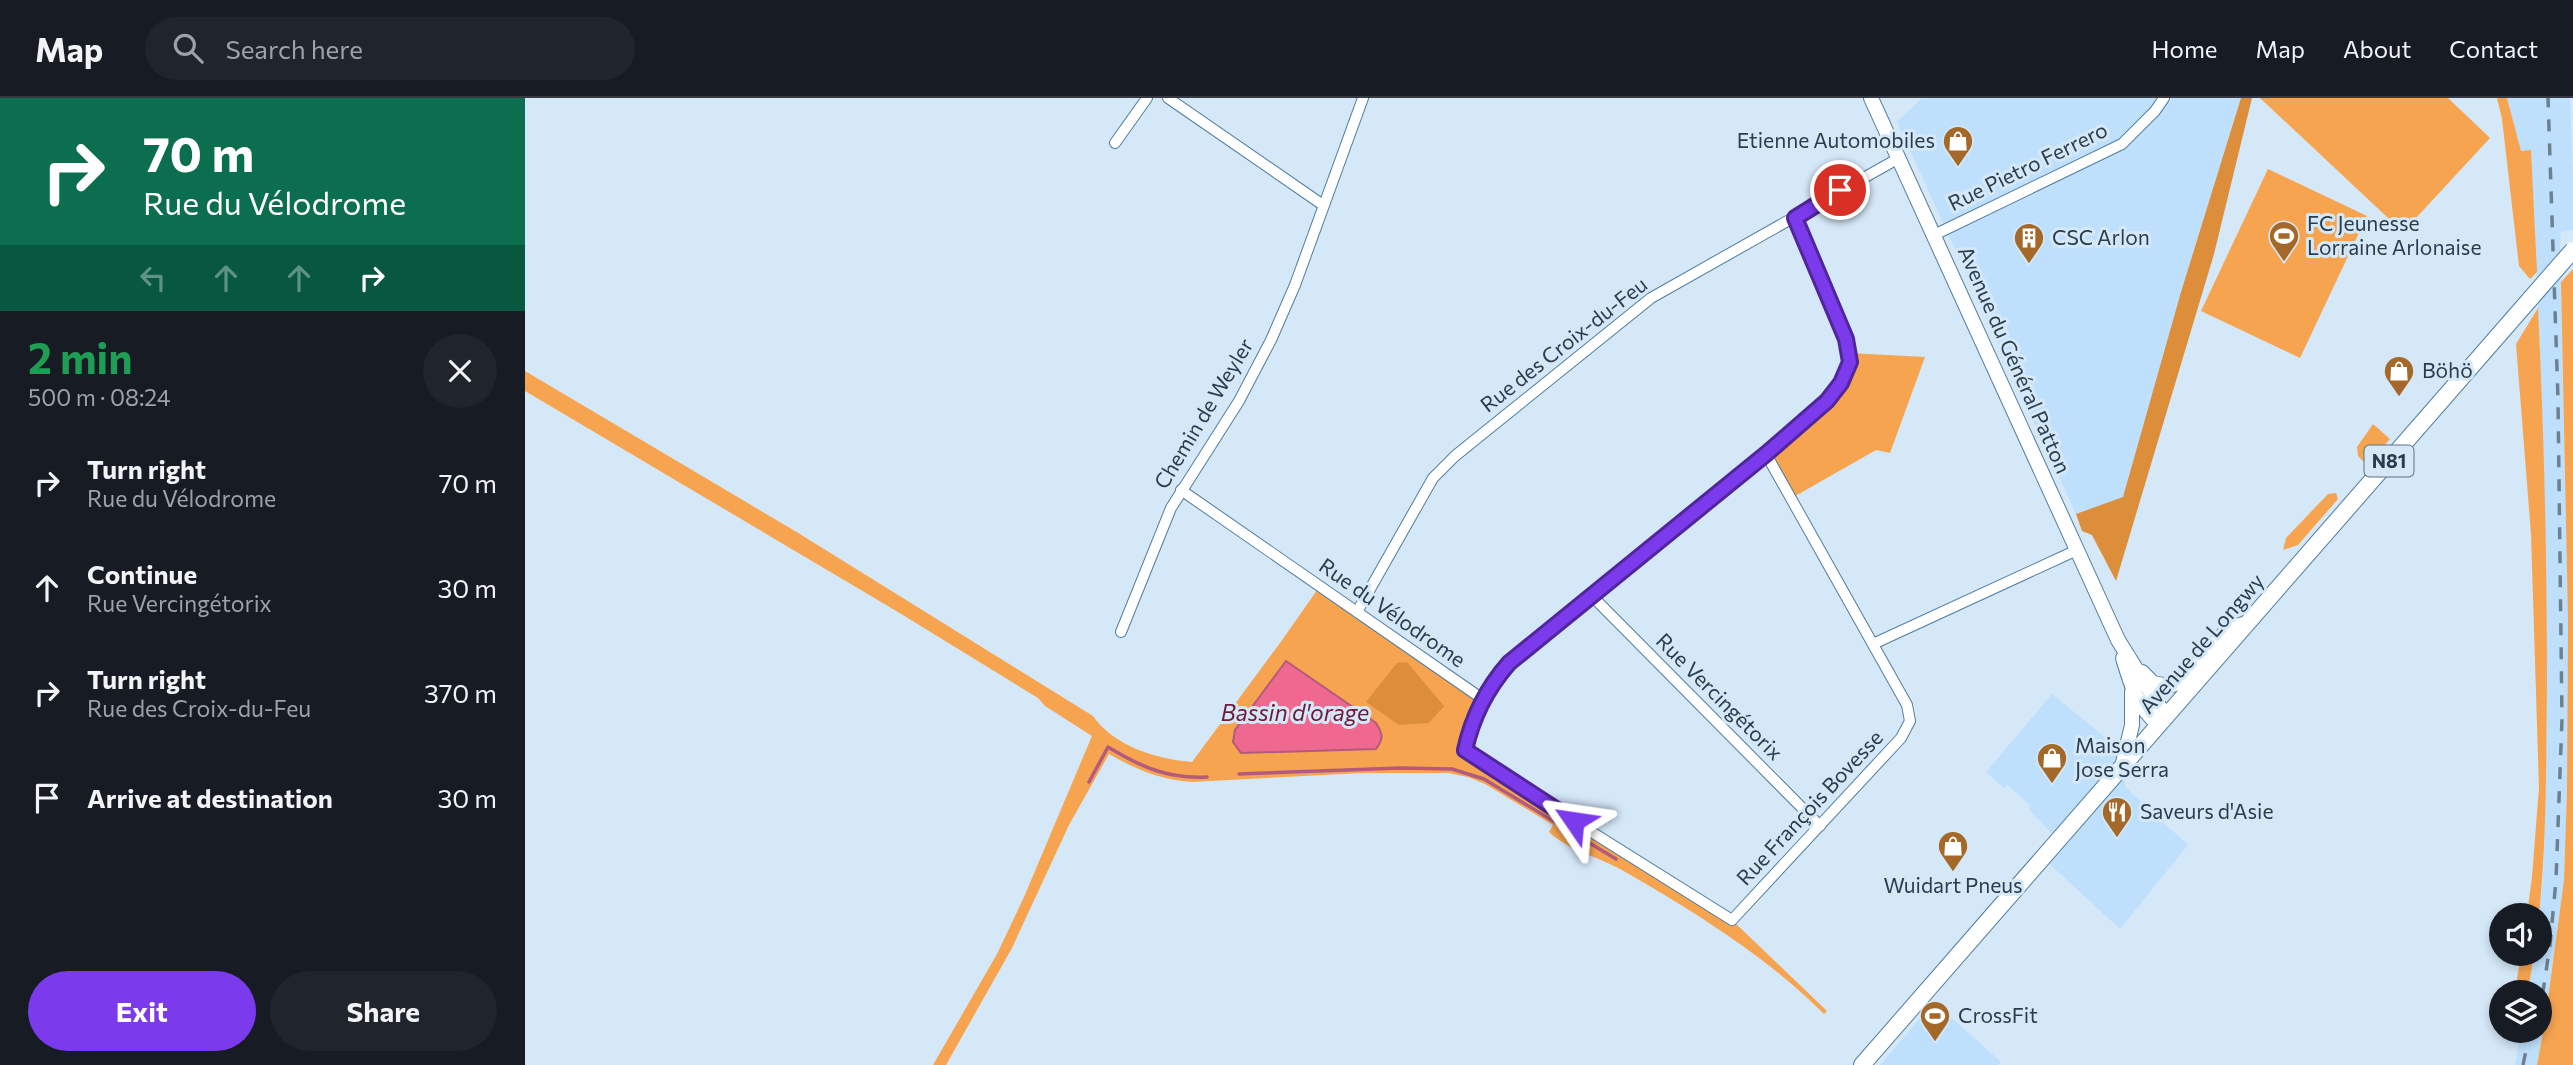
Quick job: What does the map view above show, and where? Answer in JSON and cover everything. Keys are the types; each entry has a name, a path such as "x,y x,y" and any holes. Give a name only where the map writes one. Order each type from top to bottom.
{"main road":[{"name":"Avenue du Général Patton","path":"1871,98 2118,640"},
{"name":"Avenue de Longwy","path":"1862,1065 2573,250"},
{"name":"N81","path":"2118,640 2140,671 2153,683 2169,686 2181,682 2229,628 2247,624"},
{"path":"2118,640 2132,691 2143,711 2162,721"},
{"path":"2118,640 2162,721"},
{"path":"2122,767 2132,725 2132,691"}],"street":[{"path":"1115,144 1147,98"},
{"path":"1168,98 1323,205"},
{"name":"Chemin de Weyler","path":"1121,632 1163,524 1181,490 1239,401 1296,285 1363,98"},
{"name":"Rue Pietro Ferrero","path":"1934,235 2122,144 2155,111 2164,98"},
{"name":"Rue des Croix-du-Feu","path":"1357,612 1433,478 1455,456 1651,298 1899,158"},
{"path":"1483,701 1498,675 1509,663 1766,454 1827,401 1841,383 1850,362 1846,339 1795,218"},
{"name":"Rue François Bovesse","path":"1483,701 1469,732 1465,750 1483,764 1732,920 1901,738 1910,721 1907,705 1766,454"},
{"name":"Rue du Vélodrome","path":"1181,490 1483,701"},
{"path":"1873,644 2077,550"},
{"name":"Rue Vercingétorix","path":"1592,596 1820,826"}],"shaded area":[{"path":"1922,98 2241,98 2181,292 2123,498 2076,514 1897,122"},
{"path":"2241,98 2252,98 2214,254 2116,581 2092,535 2082,531 2076,514 2123,497 2181,292"},
{"name":"FC Jeunesse Lorraine Arlonaise","path":"2260,98 2448,98 2490,138 2403,232"},
{"path":"2497,98 2507,98 2521,151 2531,150 2537,272 2530,279 2519,266 2502,119"},
{"path":"2507,98 2570,98 2573,230 2561,232 2560,246 2568,622 2567,789 2564,880 2551,980 2530,980 2532,966 2552,966 2552,903 2540,903 2546,786 2547,622 2542,399 2531,151 2521,151"},
{"name":"FC Jeunesse Lorraine Arlonaise","path":"2268,169 2367,216 2300,358 2201,311"},
{"path":"2573,269 2573,1065 2537,1065 2541,1043 2552,1043 2551,980 2564,880 2567,789 2568,622 2561,282"},
{"path":"2538,308 2546,541 2547,681 2546,798 2540,903 2529,903 2539,788 2531,534 2516,344"},
{"path":"1849,353 1925,357 1890,453 1876,450 1790,499 1766,454 1841,383"},
{"path":"525,371 795,531 1093,716 1124,743 1164,758 1192,762 1320,586 1484,700 1465,750 1732,920 1827,1011 1824,1014 1778,973 1701,917 1611,864 1565,844 1549,832 1553,825 1485,784 1468,777 1448,773 1362,773 1192,782 1149,773 1109,754 1069,825 1012,948 946,1065 933,1065 997,954 1092,736 1045,706 1038,698 898,612 525,391"},
{"path":"2373,424 2390,439 2367,465 2358,456 2357,447"},
{"path":"2336,493 2338,499 2298,545 2283,550 2286,538 2328,494"},
{"path":"1407,662 1444,706 1429,723 1399,725 1366,702 1397,663"},
{"path":"2052,694 2117,747 2126,788 2188,845 2120,929 2043,858 2058,840 2029,809 2031,806 2007,785 2004,788 1986,772"},
{"path":"2519,966 2532,966 2530,980 2517,980"},
{"path":"1934,1002 2001,1062 1998,1065 1880,1065"},
{"path":"2519,1043 2541,1043 2537,1065 2515,1065"}],"water":[{"name":"Bassin d'orage","path":"1286,661 1376,723 1382,736 1376,749 1241,753 1233,742 1235,730"}],"waterway":[{"path":"1089,782 1108,747 1167,774 1207,777"},
{"path":"1239,774 1400,768 1452,769 1484,779 1616,859"}],"railway":[{"path":"2545,980 2556,880 2562,719 2558,399 2548,98"},
{"path":"2523,1065 2528,1043"}],"place":[{"name":"Etienne Automobiles","path":"1958,168"},
{"name":"FC Jeunesse Lorraine Arlonaise","path":"2284,263"},
{"name":"CSC Arlon","path":"2029,265"},
{"name":"Böhö","path":"2399,398"},
{"name":"Maison Jose Serra","path":"2052,785"},
{"name":"Saveurs d'Asie","path":"2117,839"},
{"name":"Wuidart Pneus","path":"1953,873"},
{"name":"CrossFit","path":"1935,1043"}],"route":[{"path":"1574,821 1465,750 1469,732 1498,675 1509,663 1766,454 1827,401 1841,383 1850,362 1846,339 1795,218 1840,190"}]}
